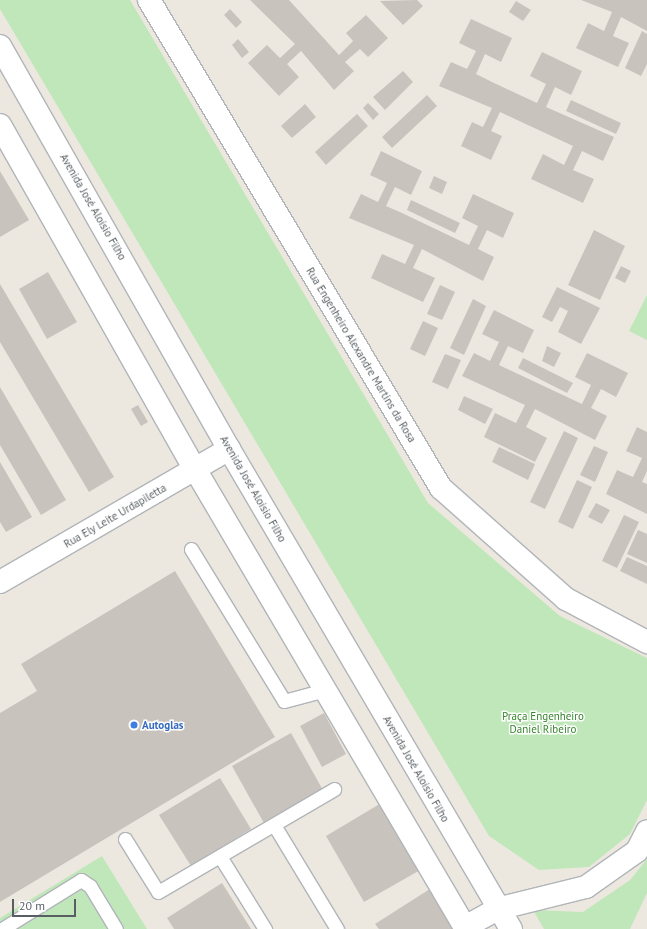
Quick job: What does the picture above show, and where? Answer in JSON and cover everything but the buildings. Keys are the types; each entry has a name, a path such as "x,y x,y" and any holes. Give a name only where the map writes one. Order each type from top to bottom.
{"street":[{"name":"Rua Engenheiro Alexandre Martins da Rosa","path":"149,0 441,488 566,599 647,642"},
{"name":"Avenida José Aloísio Filho","path":"0,46 229,450 497,909 511,929"},
{"path":"0,125 195,469 465,928 497,909 586,887 638,851 647,831"},
{"name":"Rua Ely Leite Urdapiletta","path":"0,582 229,450"}],"lane":[{"path":"190,549 284,701 325,690"},
{"path":"125,839 158,892 221,858 334,789"},
{"path":"274,825 337,929"},
{"path":"221,858 265,929"},
{"path":"2,929 81,880 90,886 116,929"}],"green space":[{"name":"Praça Engenheiro Daniel Ribeiro","path":"0,0 130,0 428,503 560,616 647,658 647,800 630,834 589,867 539,870 489,836 0,9"},
{"path":"647,295 647,340 629,331"},
{"path":"102,856 147,929 0,929 0,918"},
{"path":"647,859 647,893 630,929 544,929 533,910 583,912 630,880"}],"place":[{"name":"Autoglas","path":"134,725"}]}
